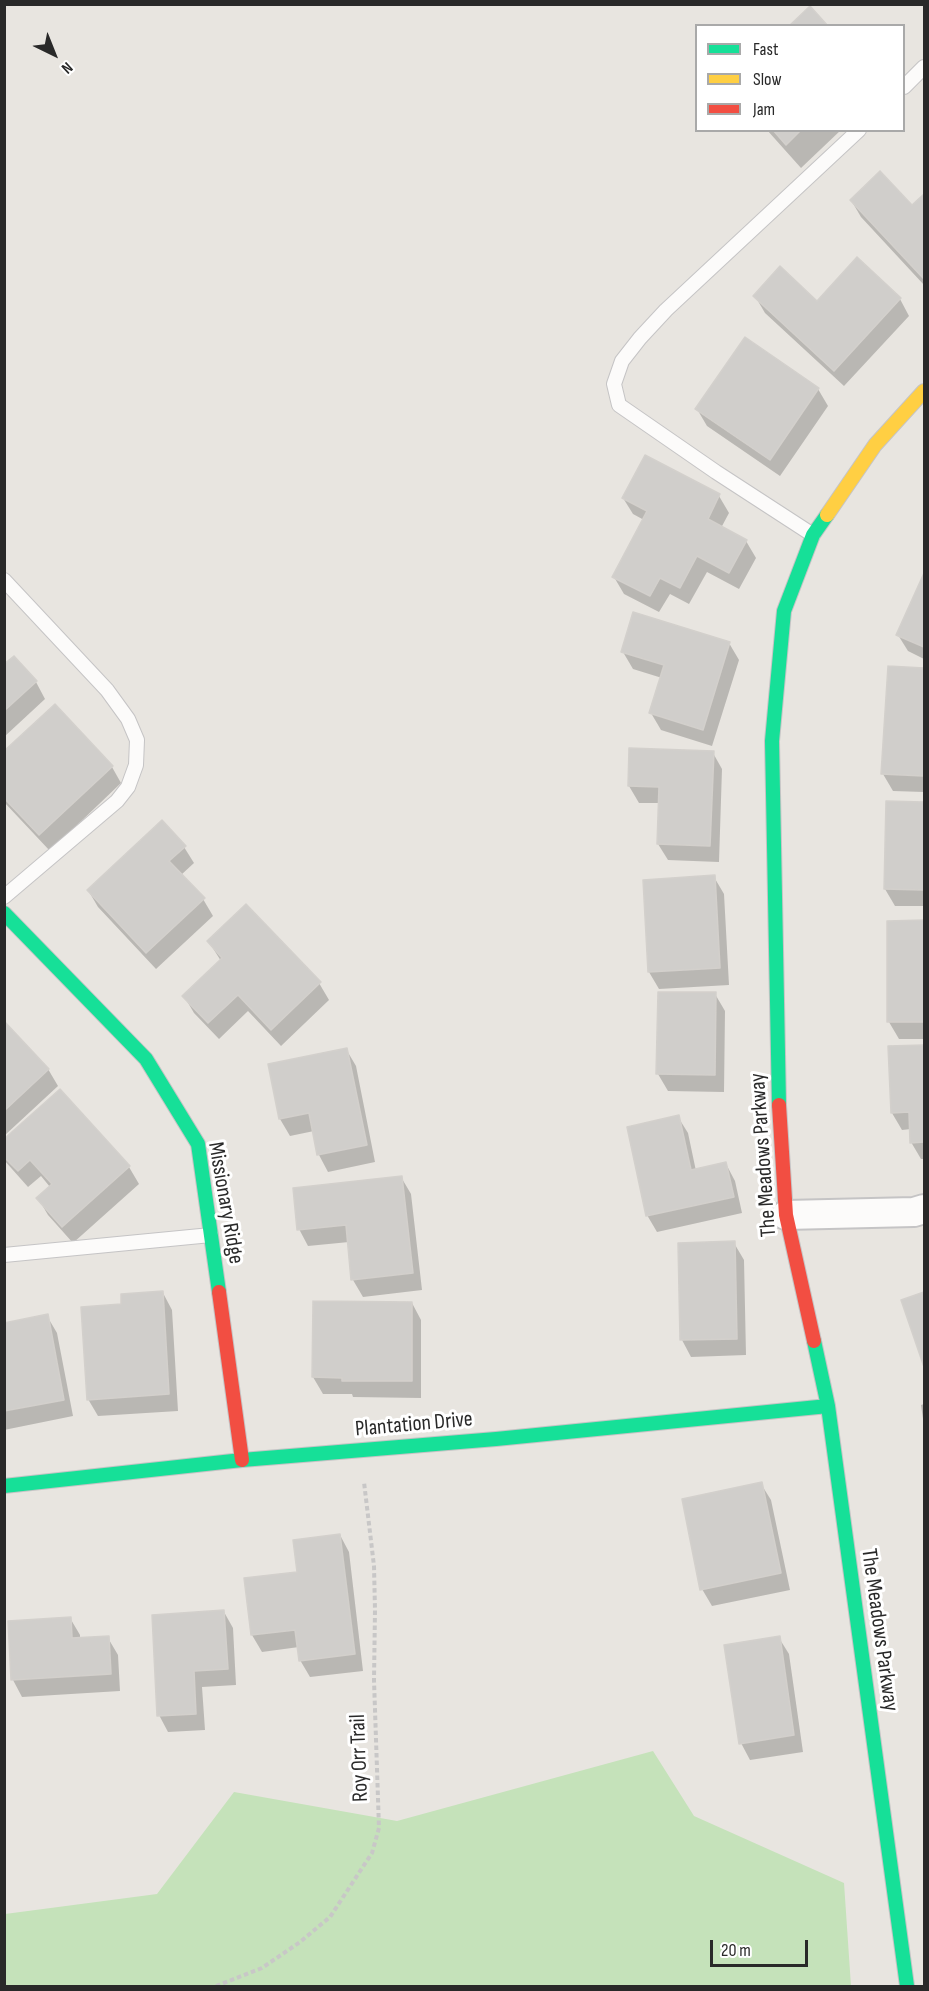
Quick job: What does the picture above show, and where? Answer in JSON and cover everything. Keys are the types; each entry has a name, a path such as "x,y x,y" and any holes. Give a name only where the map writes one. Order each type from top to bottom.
{"street":[{"name":"The Meadows Parkway","path":"907,1986 828,1406 786,1215 779,1123 772,741 784,611 813,536 875,445 924,391"},
{"name":"Missionary Ridge","path":"4,913 146,1059 198,1144 243,1460"},
{"path":"786,1215 914,1212 924,1209"},
{"name":"Plantation Drive","path":"4,1486 243,1460 828,1406"}],"lane":[{"path":"905,85 924,67"},
{"path":"813,536 619,405 614,384 622,361 666,310 857,132"},
{"path":"4,580 107,690 128,719 137,740 136,765 128,787 117,801 4,897"},
{"path":"4,1256 211,1235"}],"path":[{"name":"Roy Orr Trail","path":"216,1986 262,1968 300,1942 330,1917 372,1853 379,1828 374,1680 374,1566 360,1450"}],"green space":[{"path":"653,1751 694,1816 844,1883 851,1986 5,1986 5,1914 157,1894 234,1792 397,1821"}],"building":[{"path":"810,6 826,24 791,24"},
{"path":"775,132 799,132 786,145"},
{"path":"880,171 912,205 924,194 923,278 850,200"},
{"path":"857,257 901,298 834,371 753,296 780,266 817,301"},
{"path":"745,337 819,388 770,460 695,409"},
{"path":"645,455 720,494 708,519 747,540 729,573 697,556 680,588 660,578 650,596 612,577 647,511 622,498"},
{"path":"924,573 924,647 896,635"},
{"path":"633,612 730,642 703,730 649,713 664,665 621,652"},
{"path":"14,656 37,681 4,711 4,664"},
{"path":"888,666 924,668 924,776 881,774"},
{"path":"55,704 113,766 39,835 4,798 4,751"},
{"path":"629,748 714,751 710,846 657,844 659,787 628,786"},
{"path":"886,801 924,802 924,890 884,889"},
{"path":"162,820 186,846 169,861 205,898 146,953 87,890"},
{"path":"715,875 720,968 648,972 643,880"},
{"path":"246,904 321,982 271,1030 238,995 208,1023 182,996 222,958 207,941"},
{"path":"924,920 924,1022 887,1022 887,921"},
{"path":"658,992 716,992 715,1075 656,1074"},
{"path":"4,1021 49,1069 4,1111"},
{"path":"924,1045 924,1142 910,1143 909,1112 891,1113 888,1046"},
{"path":"347,1048 367,1145 317,1155 309,1113 279,1119 268,1064"},
{"path":"60,1089 130,1166 62,1227 36,1198 52,1184 30,1160 18,1171 4,1157 4,1139"},
{"path":"679,1115 691,1170 726,1162 734,1197 646,1216 627,1127"},
{"path":"402,1176 413,1273 351,1280 346,1225 297,1230 293,1188"},
{"path":"735,1241 737,1339 680,1340 678,1243"},
{"path":"163,1291 169,1394 87,1400 81,1307 121,1304 121,1294"},
{"path":"924,1292 924,1367 901,1300"},
{"path":"313,1301 412,1302 412,1381 342,1381 342,1378 312,1377"},
{"path":"48,1314 64,1400 4,1411 4,1323"},
{"path":"762,1482 781,1573 700,1590 682,1499"},
{"path":"340,1534 355,1654 299,1661 295,1630 251,1635 244,1578 297,1572 293,1540"},
{"path":"224,1610 228,1669 194,1671 196,1714 157,1716 152,1615"},
{"path":"71,1617 72,1638 109,1636 111,1674 11,1680 8,1621"},
{"path":"780,1636 794,1735 739,1744 724,1645"}],"traffic: fast":[{"path":"779,1105 772,741 784,611 813,535 827,515"},
{"path":"4,913 146,1059 198,1144 219,1292"},
{"path":"814,1341 828,1406 907,1986"},
{"path":"4,1486 242,1460 496,1439 828,1406"}],"traffic: slow":[{"path":"827,515 875,445 924,391"}],"traffic: jam":[{"path":"779,1105 786,1215 814,1341"},
{"path":"219,1292 242,1460"}]}
